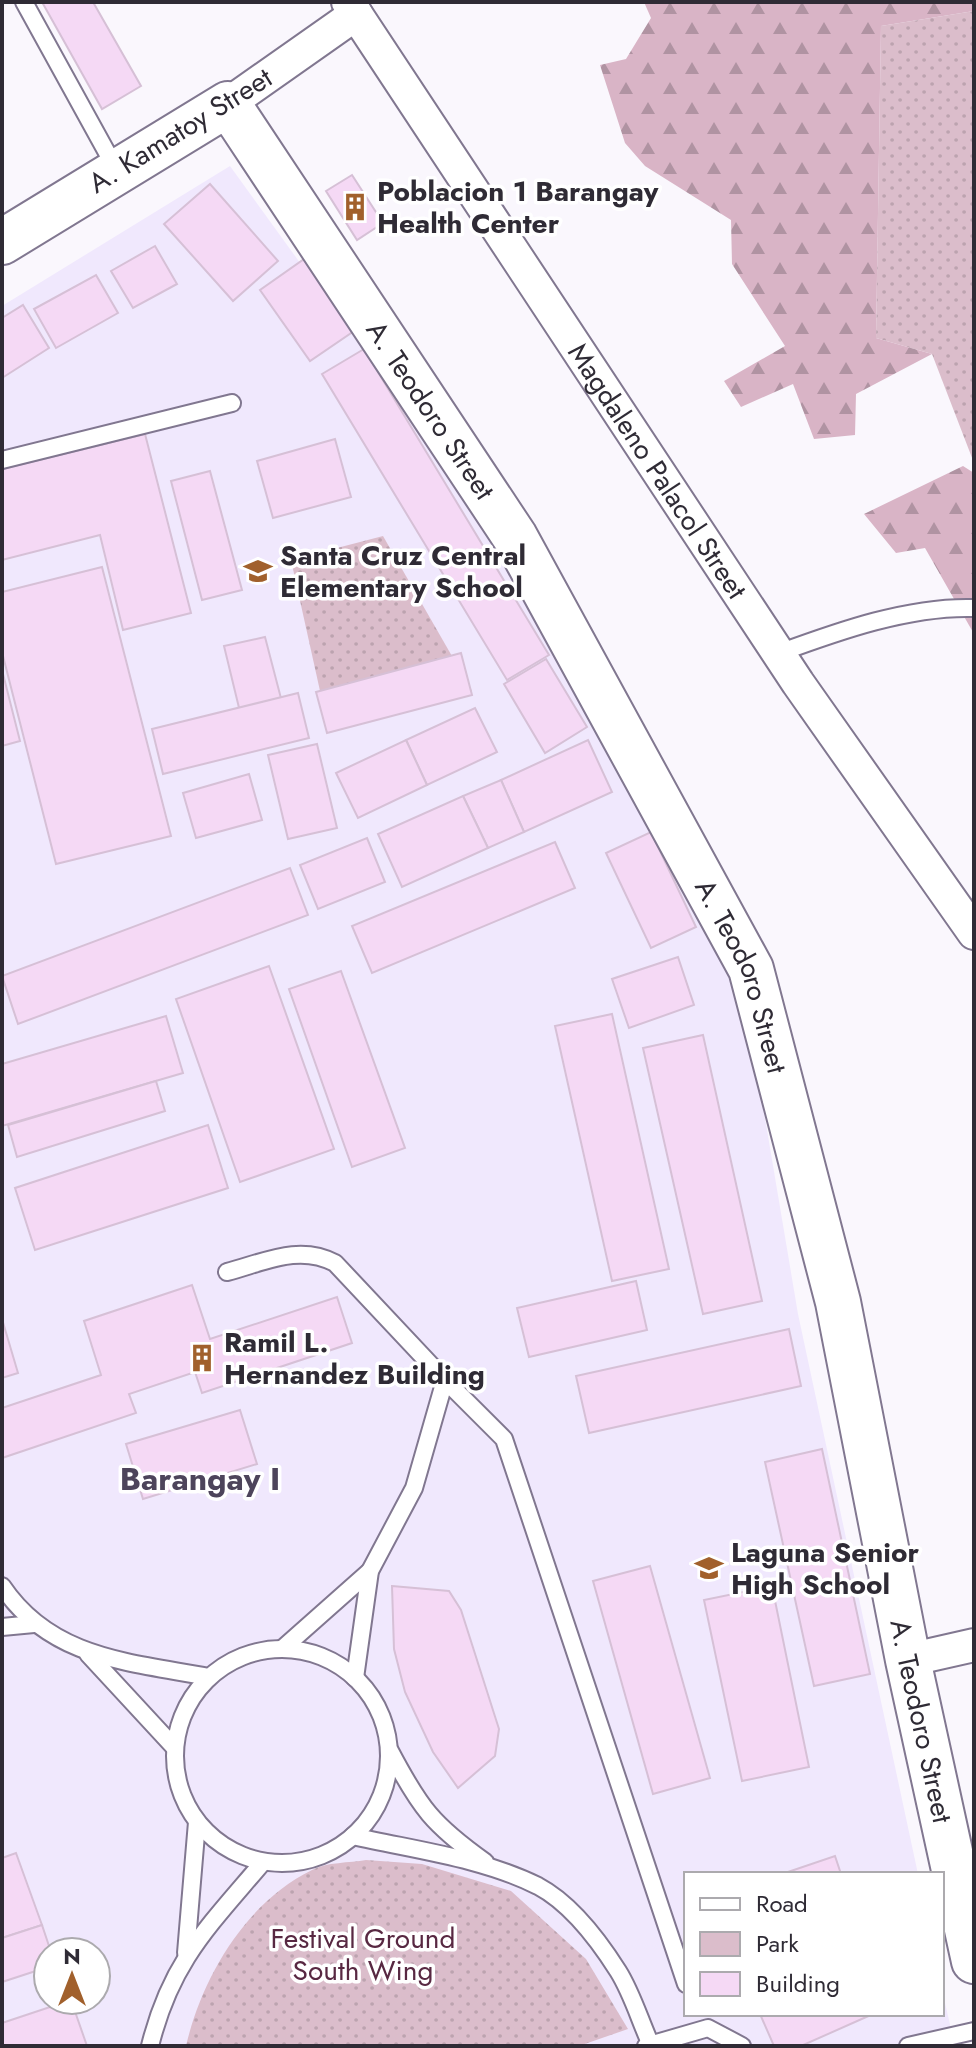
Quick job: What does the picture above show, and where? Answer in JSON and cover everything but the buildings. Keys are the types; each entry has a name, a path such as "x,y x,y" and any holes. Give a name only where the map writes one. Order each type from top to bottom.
{"street":[{"name":"A. Kamatoy Street","path":"2,242 228,104 352,8"},
{"name":"Magdaleno Palacol Street","path":"352,8 779,653 974,933"},
{"name":"A. Teodoro Street","path":"228,104 515,537 751,969 838,1302 908,1660 974,1961"},
{"path":"908,1660 974,1645"}],"lane":[{"path":"24,2 116,170"},
{"path":"2,460 232,403"},
{"path":"779,653 912,614 950,607 974,608"},
{"path":"227,1272 300,1252 318,1254 335,1263 504,1439 684,1978"},
{"path":"355,1678 370,1571 414,1488 445,1380"},
{"path":"282,1649 370,1571"},
{"path":"2,1586 34,1624 88,1654 174,1747"},
{"path":"2,1627 34,1624"},
{"path":"390,1750 385,1788 367,1823 353,1836 338,1848 311,1859 263,1862 226,1848 197,1822 178,1787 174,1747 185,1709 209,1677 243,1656 282,1649 321,1657 355,1678 379,1711 390,1750 414,1797 441,1831 492,1868"},
{"path":"88,1654 209,1677"},
{"path":"186,1953 197,1822"},
{"path":"353,1836 492,1868 540,1887 582,1923 620,1974 648,2045 704,2021 742,2046"},
{"path":"150,2046 168,1985 186,1953 263,1862"},
{"path":"908,2046 974,2031"}],"shaded area":[{"path":"230,166 470,498 647,796 748,1017 798,1314 918,1872 684,1872 684,2016 944,2016 944,1999 955,2046 2,2046 2,306"}],"green space":[{"path":"644,2 974,2 974,11 881,26 876,338 932,354 856,394 855,435 814,439 793,384 741,407 724,381 785,346 732,264 731,220 645,166 625,143 600,65 626,59 651,18"},
{"path":"974,11 974,463 932,354 876,338 881,26"},
{"path":"963,466 974,473 974,634 925,548 896,553 864,514"},
{"path":"383,536 472,691 326,718 291,560"},
{"name":"Festival Ground South Wing","path":"366,1860 422,1864 511,1891 586,1959 628,2029 579,2046 186,2046 193,2020 215,1968 247,1922 267,1901 288,1884 318,1867"}],"place":[{"name":"Poblacion 1 Barangay Health Center","path":"355,207"},
{"name":"Santa Cruz Central Elementary School","path":"258,571"},
{"name":"Ramil L. Hernandez Building","path":"202,1358"},
{"name":"Laguna Senior High School","path":"709,1568"}],"district":[{"name":"Barangay I","path":"200,1479"}]}
